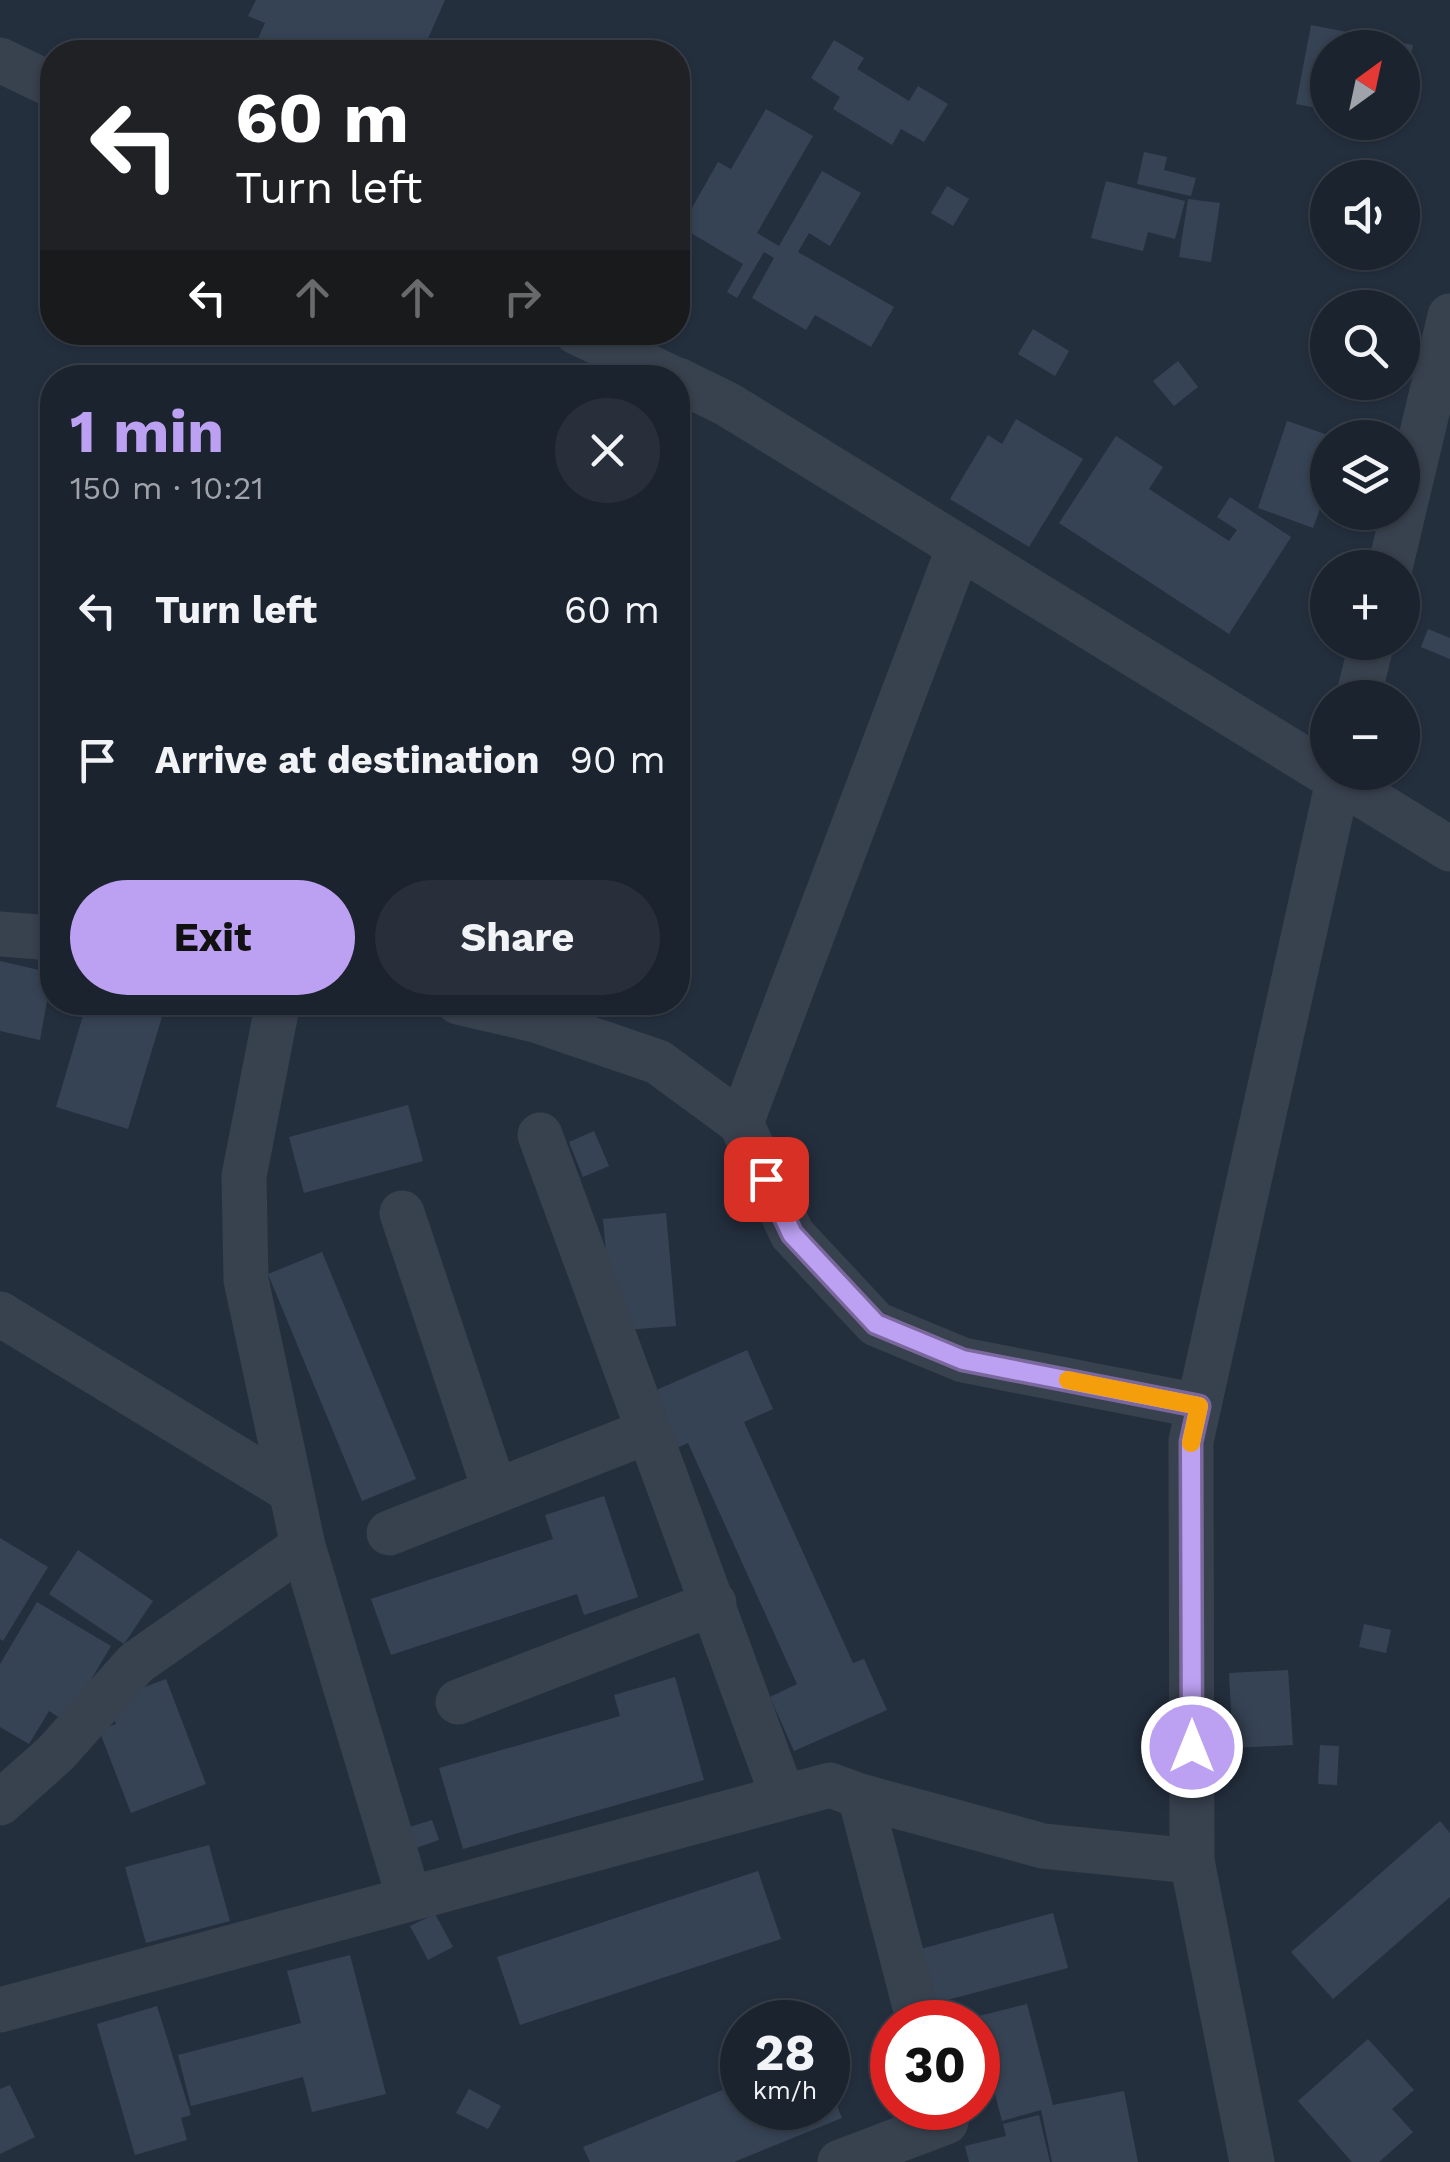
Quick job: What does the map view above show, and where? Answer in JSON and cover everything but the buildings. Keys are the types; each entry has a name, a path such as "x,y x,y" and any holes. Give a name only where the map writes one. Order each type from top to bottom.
{"street":[{"path":"0,60 40,79"},
{"path":"1394,550 1450,316"},
{"path":"603,345 646,365"},
{"path":"690,386 727,404 1310,760"},
{"path":"741,1124 959,548"},
{"path":"1252,2162 1192,1862 1191,1442 1336,790"},
{"path":"1358,790 1450,849"},
{"path":"0,934 40,937"},
{"path":"275,1015 244,1176 246,1280 304,1546 409,1898"},
{"path":"514,1015 658,1062 741,1124 792,1234 876,1324 963,1360 1199,1406"},
{"path":"540,1135 783,1796"},
{"path":"402,1213 495,1491"},
{"path":"0,1314 291,1491"},
{"path":"389,1533 649,1430"},
{"path":"0,1803 56,1752 136,1663 304,1546"},
{"path":"458,1702 714,1602"},
{"path":"0,2010 830,1785 1042,1846 1192,1862"},
{"path":"860,1796 913,2000"},
{"path":"840,2162 948,2131"}],"slow traffic":[{"path":"1068,1380 1199,1406 1191,1443"}],"route":[{"path":"766,1179 792,1234 876,1324 963,1360 1199,1406 1191,1442 1192,1747"}]}
